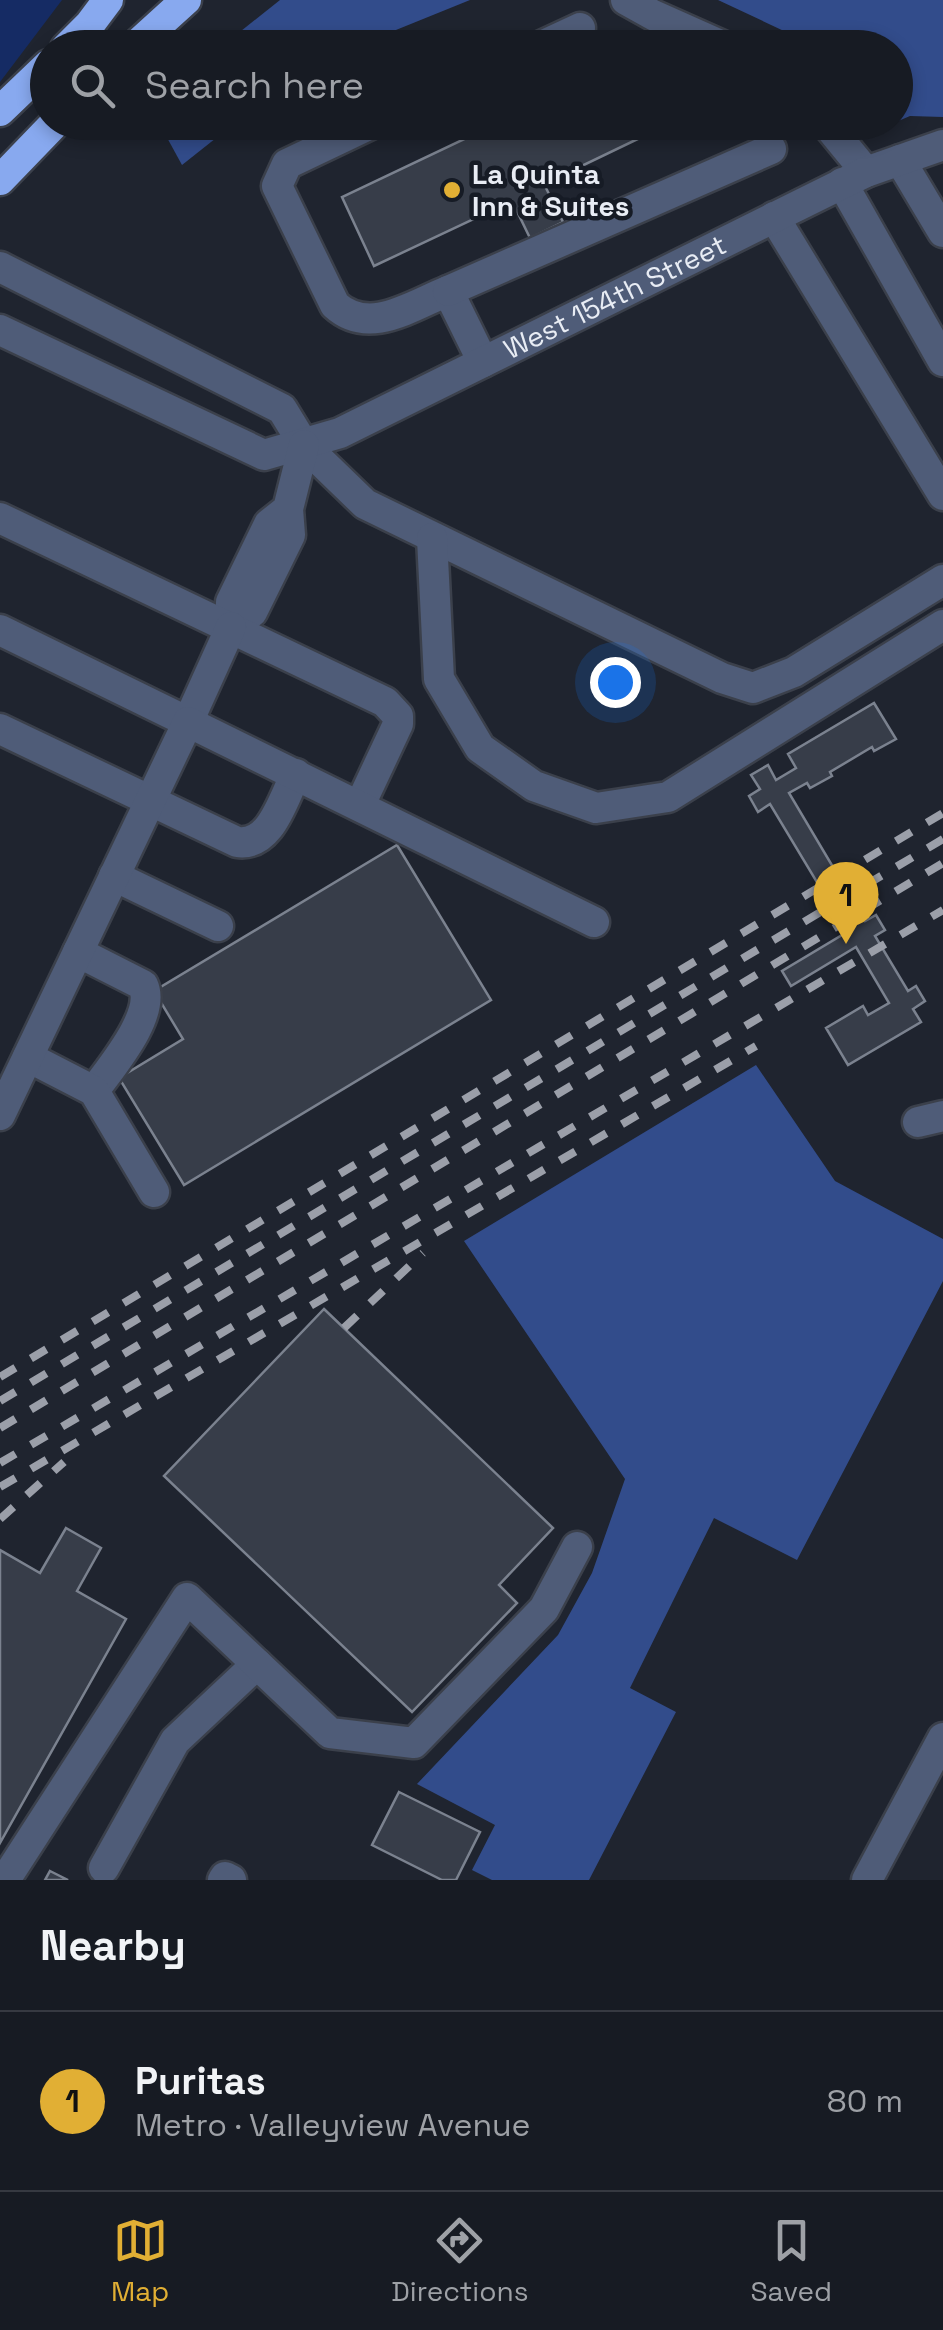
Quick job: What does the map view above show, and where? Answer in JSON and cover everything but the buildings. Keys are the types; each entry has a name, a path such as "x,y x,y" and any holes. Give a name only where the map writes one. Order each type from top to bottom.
{"highway":[{"path":"84,30 108,0"},
{"path":"152,30 186,0"},
{"path":"0,111 30,82"},
{"path":"0,180 39,140"}],"street":[{"path":"626,0 685,30"},
{"path":"576,30 580,28"},
{"path":"338,140 287,164 277,186 335,305 347,316 377,319 772,149"},
{"path":"834,140 943,361"},
{"name":"West 154th Street","path":"0,330 264,455 340,433 854,178 943,145"},
{"path":"900,160 943,232"},
{"path":"774,217 943,495"},
{"path":"0,268 282,409 304,445 365,504 722,678 753,688 794,672 943,580"},
{"path":"448,290 483,362"},
{"path":"0,1115 232,627 231,602 269,524 288,509 304,445"},
{"path":"0,518 393,708 398,724 360,805"},
{"path":"432,538 439,678 480,748 534,786 596,808 668,796 943,625"},
{"path":"0,630 594,922"},
{"path":"0,729 149,802 237,842 250,844 262,838 296,774"},
{"path":"114,876 218,926"},
{"path":"78,952 143,985 148,994 148,1003 126,1047 94,1091"},
{"path":"28,1056 94,1091 154,1192"},
{"path":"4,1880 188,1598 330,1733 414,1744 544,1609 577,1547"},
{"path":"104,1868 174,1741 257,1664"},
{"path":"867,1880 943,1738"},
{"path":"223,1880 231,1880"}],"shaded area":[{"path":"0,0 62,0 39,30 30,30 30,42 0,82"},
{"path":"280,0 470,0 396,30 242,30"},
{"path":"718,0 943,0 943,117 913,116 913,30 782,30"},
{"path":"168,140 214,140 182,165"},
{"path":"756,1065 835,1181 943,1239 943,1281 797,1560 714,1518 630,1688 676,1712 589,1880 492,1880 472,1870 495,1825 417,1784 558,1635 592,1573 625,1479 464,1241"}],"railway":[{"path":"0,1377 943,813"},
{"path":"0,1401 943,839"},
{"path":"0,1428 943,863"},
{"path":"0,1463 943,910"},
{"path":"0,1487 756,1046"},
{"path":"344,1328 423,1253"},
{"path":"0,1519 64,1462"}],"place":[{"name":"La Quinta Inn & Suites","path":"452,190"},
{"name":"Puritas","path":"846,944"}]}
